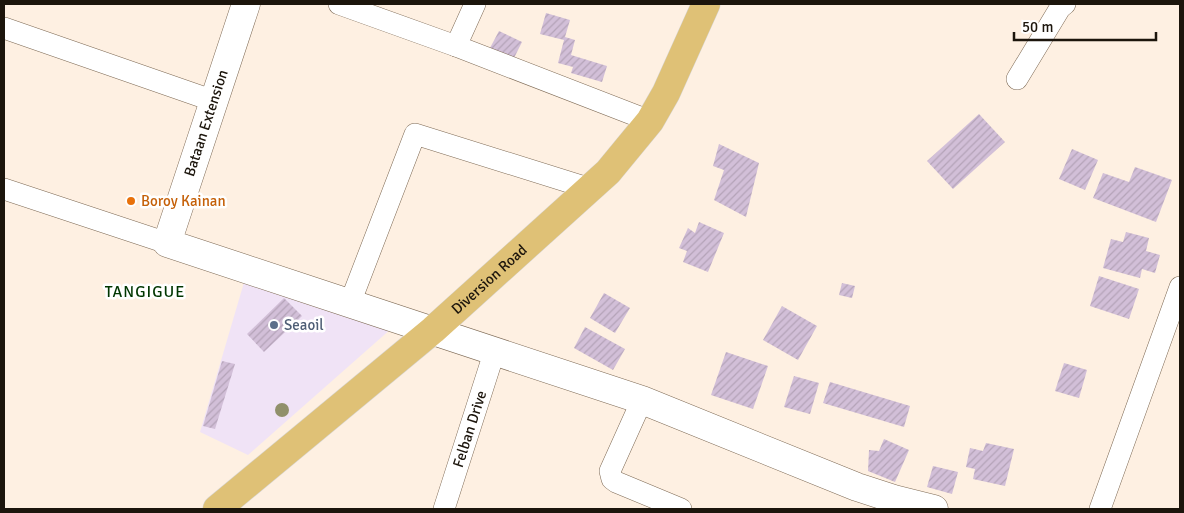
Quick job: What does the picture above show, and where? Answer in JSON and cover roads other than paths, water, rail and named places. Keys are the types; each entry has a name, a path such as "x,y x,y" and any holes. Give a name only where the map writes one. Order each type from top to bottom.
{"highway":[{"name":"Diversion Road","path":"217,509 433,330 591,189 626,152 650,121 666,93 706,4"}],"street":[{"name":"Bataan Extension","path":"167,243 246,4"},
{"path":"339,4 456,46 650,121"},
{"path":"456,46 475,4"},
{"path":"1017,79 1059,5"},
{"path":"4,28 214,101"},
{"path":"350,303 415,134 591,189"},
{"path":"4,190 496,350 642,400 856,487 934,509"},
{"path":"1100,509 1180,287"},
{"name":"Felban Drive","path":"444,509 496,350"},
{"path":"642,400 610,471 610,476 616,482 681,509"}],"place":[{"name":"Boroy Kainan","path":"131,201"},
{"name":"Seaoil","path":"274,325"}],"district":[{"name":"TANGIGUE","path":"145,292"}]}
